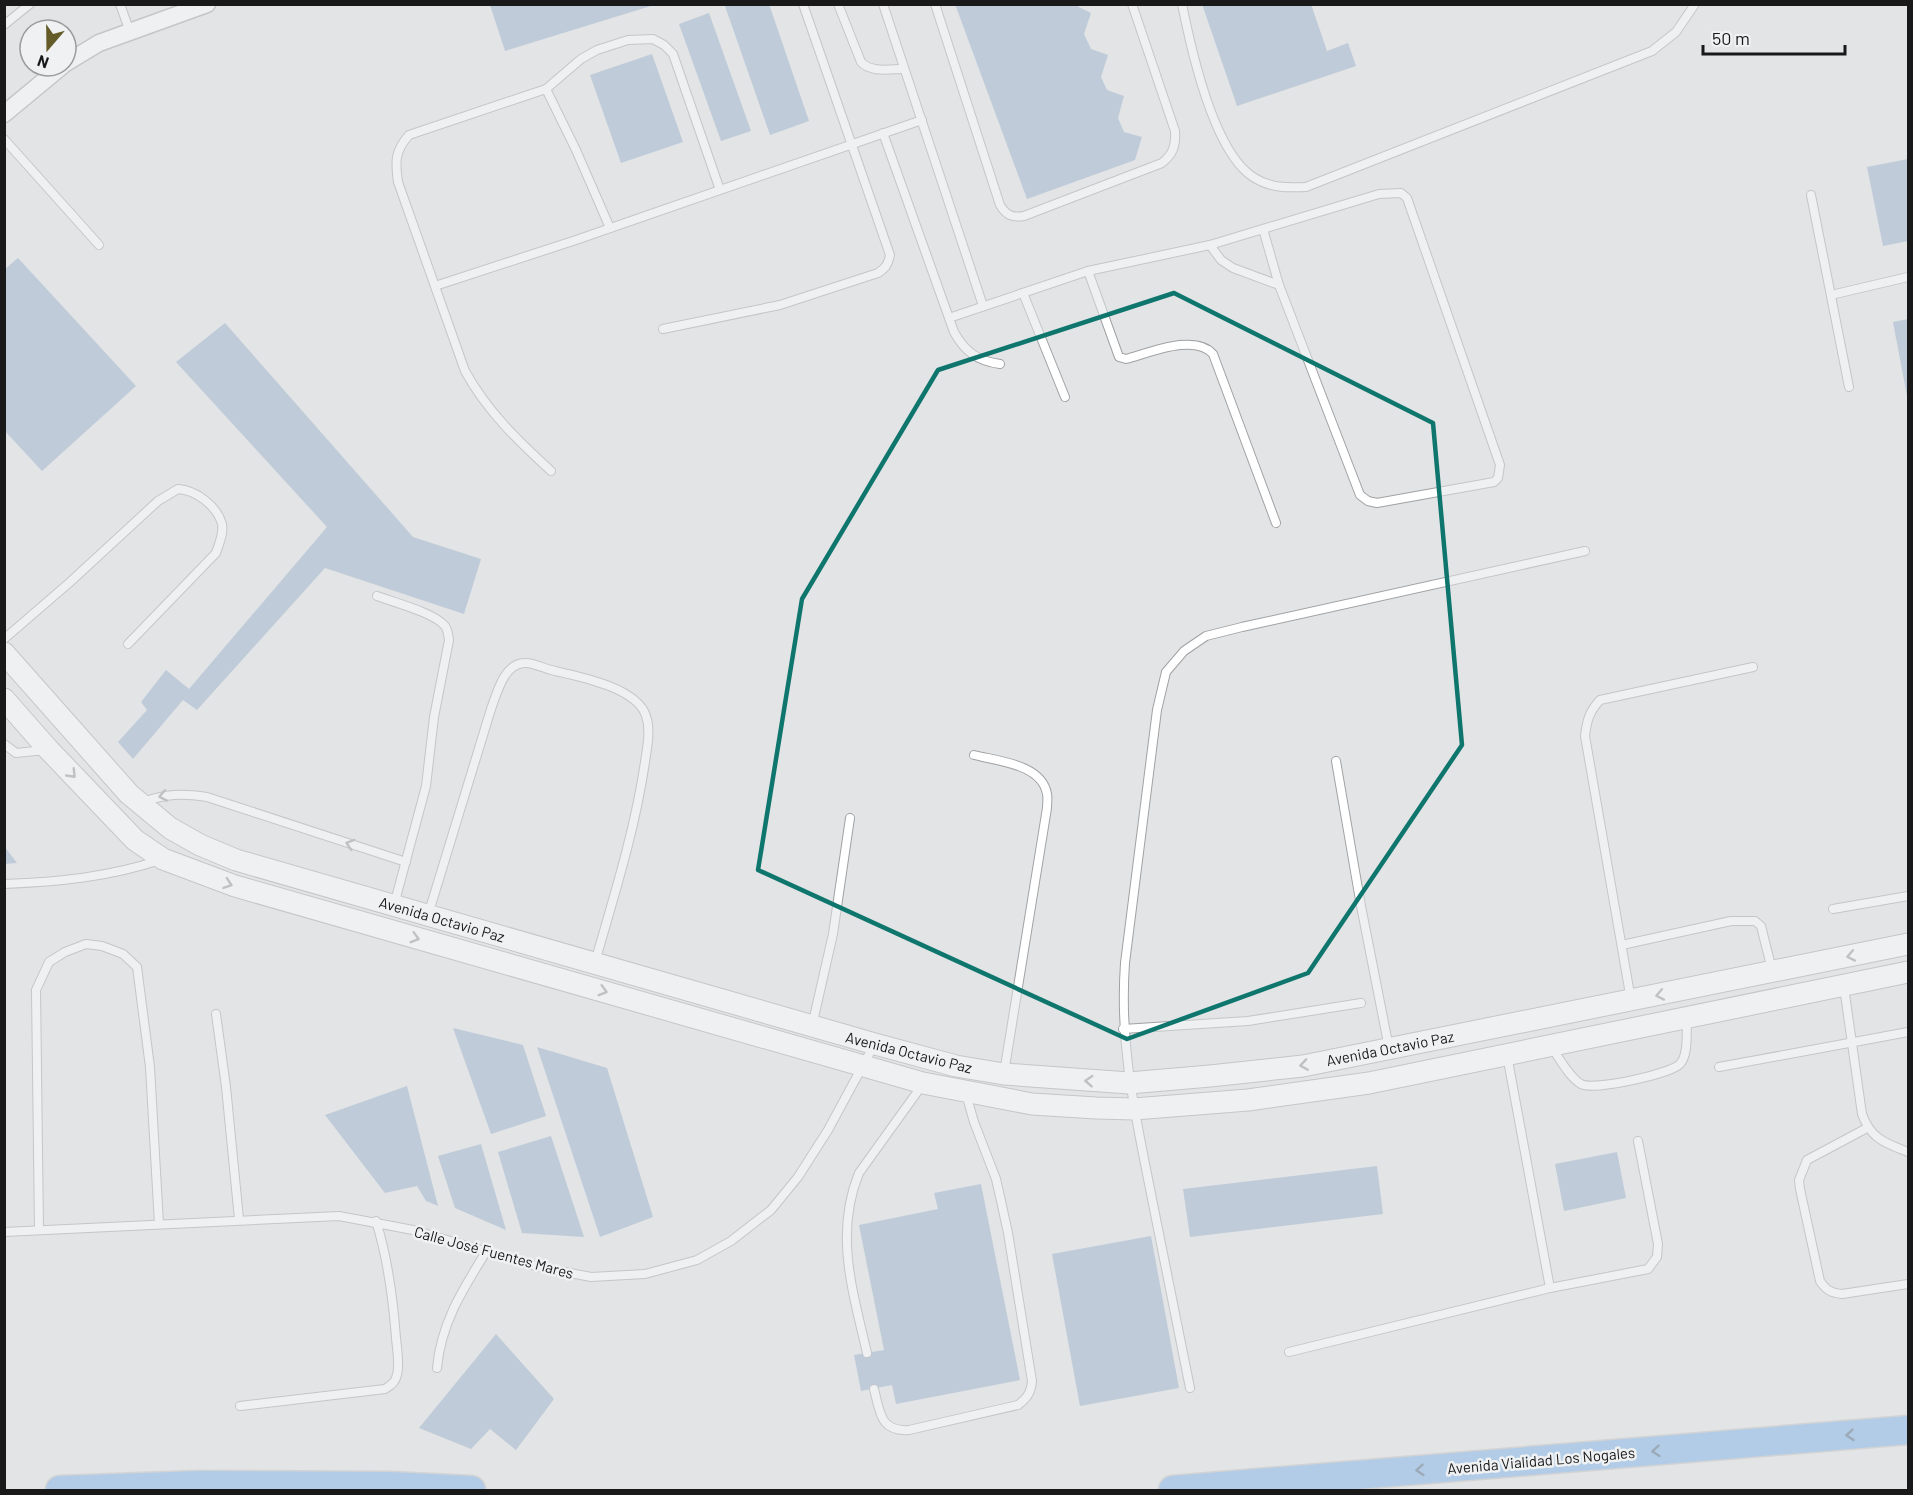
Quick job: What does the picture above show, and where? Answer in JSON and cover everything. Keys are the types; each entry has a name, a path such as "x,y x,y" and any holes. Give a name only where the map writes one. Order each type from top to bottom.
{"highway":[{"name":"Avenida Vialidad Los Nogales","path":"1173,1491 1908,1430"},
{"path":"60,1491 390,1486 471,1491"}],"street":[{"path":"78,56 99,43 207,4"},
{"path":"4,114 48,78"},
{"name":"Avenida Octavio Paz","path":"4,653 129,794 170,828 200,845 236,860 874,1044 956,1066 1004,1074 1129,1083 1303,1066 1908,944"},
{"name":"Avenida Octavio Paz","path":"4,699 135,840 163,859 235,886 923,1083 1032,1104 1134,1109 1248,1100 1369,1083 1908,972"}],"lane":[{"path":"4,25 30,4"},
{"path":"120,4 130,32"},
{"path":"663,328 780,305 837,288 885,270 890,255 803,4"},
{"path":"838,4 864,65 873,69 904,69"},
{"path":"883,4 983,306"},
{"path":"934,4 1000,205 1005,212 1016,217 1162,164 1176,145 1175,131 1132,4"},
{"path":"1182,4 1193,60 1215,122 1235,158 1251,176 1268,185 1285,188 1306,187 1652,51 1676,32 1695,4"},
{"path":"551,471 490,411 476,392 465,371 398,182 396,156 400,145 409,135 546,89 581,59 597,50 628,40 653,39 674,54 720,190"},
{"path":"546,89 610,228"},
{"path":"435,286 922,120"},
{"path":"883,133 960,343 984,362 1000,364"},
{"path":"4,139 99,244"},
{"path":"949,318 1088,272 1210,245 1263,229 1379,194 1401,193 1407,198 1500,465 1498,478 1494,482 1377,503 1368,501 1360,495 1279,285 1263,229"},
{"path":"1810,195 1849,387"},
{"path":"1210,245 1221,260 1233,268 1279,285"},
{"path":"1088,272 1117,353 1122,359 1190,344 1208,349 1213,354 1276,523"},
{"path":"1832,295 1908,277"},
{"path":"1023,293 1065,397"},
{"path":"4,639 158,501 178,489 196,493 212,507 222,524 222,538 216,552 129,644"},
{"path":"1191,1388 1129,1083 1123,1029 1122,999 1125,963 1157,710 1166,672 1184,651 1206,636 1585,551"},
{"path":"377,596 430,616 443,624 448,634 434,717 426,786 394,905"},
{"path":"428,915 502,679 512,668 524,663 590,679 621,691 639,703 647,717 647,744 641,786 595,963"},
{"path":"1631,1000 1586,736 1587,719 1592,708 1600,700 1753,667"},
{"path":"4,744 16,753 48,749"},
{"path":"974,755 1020,767 1033,773 1042,782 1047,794 1047,808 1004,1074"},
{"path":"1336,761 1359,896 1389,1048"},
{"path":"140,803 162,795 182,794 207,797 406,862"},
{"path":"812,1026 833,934 850,818"},
{"path":"4,884 103,876 132,870 163,859"},
{"path":"1833,909 1908,896"},
{"path":"1622,945 1731,921 1755,921 1761,926 1772,972"},
{"path":"39,1230 36,990 49,962 65,952 86,944 102,946 123,954 137,967 150,1067 159,1224"},
{"path":"1844,986 1862,1114 1867,1128 1875,1136 1908,1152"},
{"path":"1123,1029 1248,1021 1361,1003"},
{"path":"216,1014 226,1087 238,1219"},
{"path":"1551,1046 1579,1083 1588,1087 1633,1080 1673,1069 1682,1062 1685,1052 1687,1018"},
{"path":"1719,1067 1908,1032"},
{"name":"Calle José Fuentes Mares","path":"4,1232 238,1219 339,1216 376,1221 539,1267 591,1277 645,1274 697,1260 731,1241 771,1209 798,1177 828,1130 874,1044"},
{"path":"1507,1055 1550,1288"},
{"path":"867,1353 847,1257 847,1214 859,1173 923,1083"},
{"path":"874,1389 880,1413 887,1425 892,1430 899,1431 1018,1405 1031,1391 1032,1381 1006,1222 996,1179 974,1122 966,1093"},
{"path":"1867,1128 1807,1160 1802,1169 1799,1180 1800,1189 1820,1281 1826,1290 1842,1294 1908,1284"},
{"path":"1289,1352 1550,1288 1648,1269 1657,1257 1658,1244 1638,1141"},
{"path":"240,1406 385,1389 393,1384 398,1364 393,1301 383,1242 376,1221"},
{"path":"437,1368 444,1330 456,1302 486,1252"}],"highlighted area":[{"path":"1174,293 1433,423 1462,745 1308,973 1127,1039 758,870 802,599 938,370"}],"building":[{"path":"729,4 769,4 809,121 770,135 725,6"},
{"path":"955,4 1073,4 1091,13 1084,34 1091,49 1108,55 1101,77 1107,90 1124,96 1118,118 1124,132 1142,137 1135,160 1027,199"},
{"path":"1202,4 1311,4 1327,51 1348,43 1356,66 1237,106"},
{"path":"490,5 654,5 505,51"},
{"path":"709,13 751,131 721,141 679,24"},
{"path":"652,54 683,142 621,163 590,75"},
{"path":"1908,159 1908,241 1883,246 1867,167"},
{"path":"18,258 136,386 42,471 4,430 4,270"},
{"path":"1908,319 1908,396 1907,396 1893,322"},
{"path":"225,323 413,537 481,559 464,614 325,568 197,710 183,700 133,759 118,742 147,710 141,702 166,670 189,689 327,527 176,362"},
{"path":"4,846 17,863 4,864"},
{"path":"453,1028 523,1045 546,1116 491,1134"},
{"path":"537,1047 607,1068 653,1217 600,1237"},
{"path":"407,1086 438,1206 426,1201 417,1186 385,1193 325,1115"},
{"path":"551,1136 584,1237 522,1233 498,1152"},
{"path":"481,1144 506,1230 455,1208 438,1156"},
{"path":"1617,1152 1626,1198 1564,1211 1555,1164"},
{"path":"1377,1166 1383,1214 1190,1237 1183,1189"},
{"path":"981,1184 1020,1380 896,1404 892,1385 861,1391 854,1355 884,1350 859,1225 938,1209 934,1193"},
{"path":"1151,1236 1179,1388 1080,1406 1052,1254"},
{"path":"496,1334 554,1399 516,1450 490,1429 471,1449 419,1428"}]}
